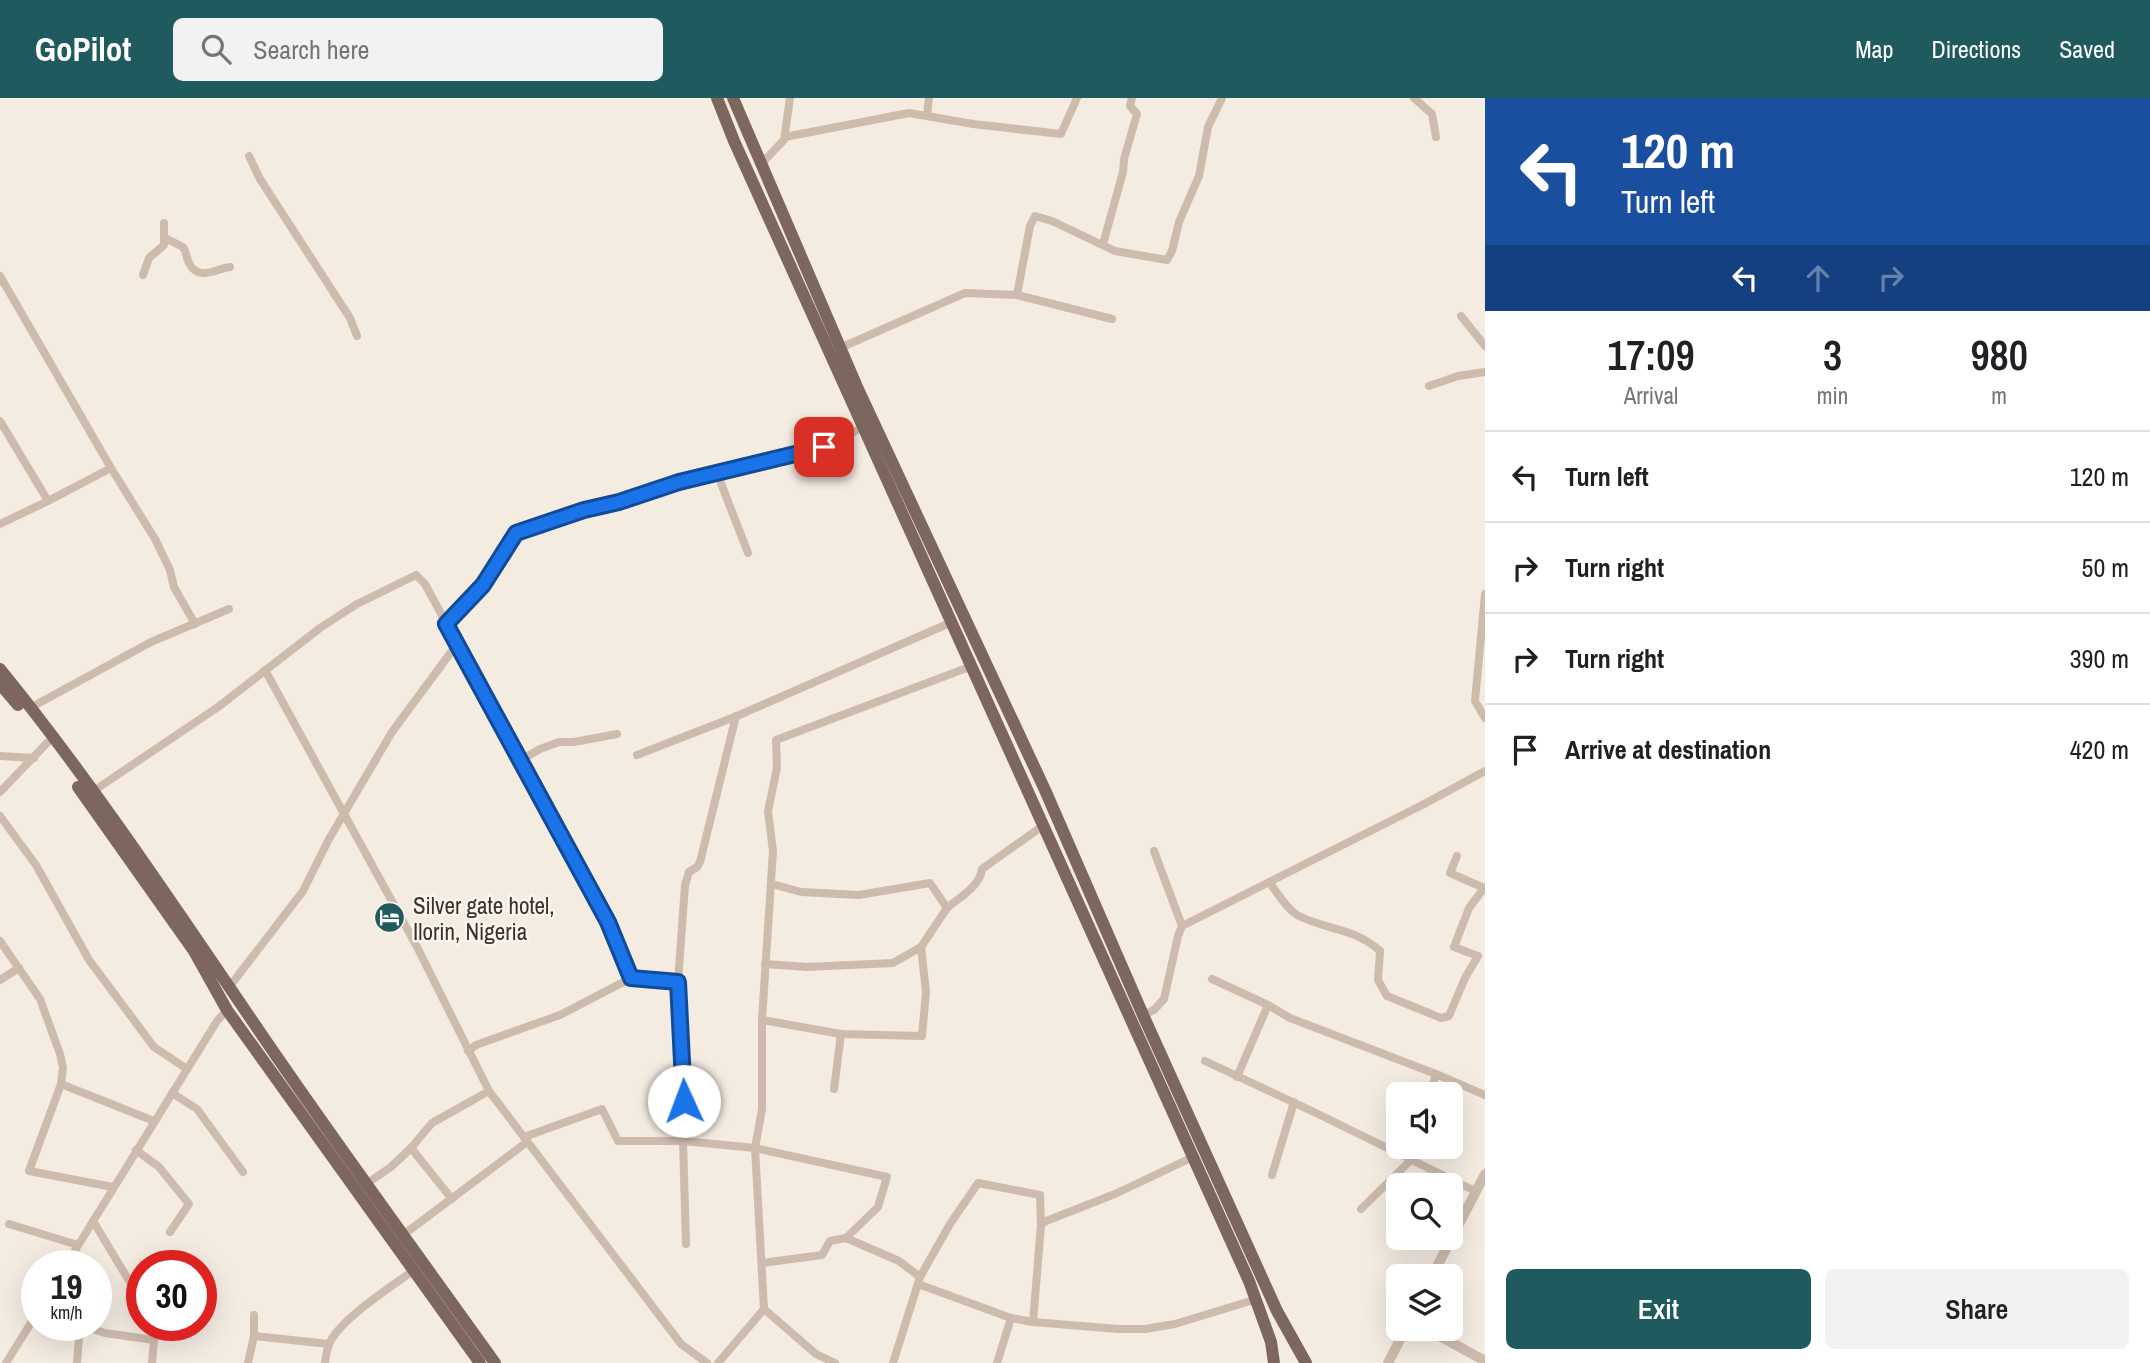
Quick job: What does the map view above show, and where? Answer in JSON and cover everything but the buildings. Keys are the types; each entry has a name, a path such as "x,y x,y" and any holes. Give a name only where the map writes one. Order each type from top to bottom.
{"main road":[{"path":"717,98 734,141 1257,1299 1271,1342 1274,1363"},
{"path":"733,98 840,348 1045,790 1277,1311 1306,1363"},
{"path":"0,669 92,792 229,986 272,1061 414,1270 430,1282 495,1363"},
{"path":"0,684 47,743 194,951 228,1010 272,1061 403,1235 480,1363"}],"street":[{"path":"760,165 776,151 785,137 790,98"},
{"path":"927,115 929,98"},
{"path":"785,137 909,113 973,124 1061,134 1077,98"},
{"path":"1103,244 1137,114 1130,106 1132,98"},
{"path":"1017,295 1030,226 1035,216 1052,220 1115,251 1167,260 1179,222 1199,176 1208,127 1222,98"},
{"path":"1414,98 1432,114 1436,136"},
{"path":"249,156 260,179 350,318 357,337"},
{"path":"144,275 149,258 164,245 164,223"},
{"path":"165,238 183,247 196,272 208,274 230,267"},
{"path":"0,276 155,540 170,569 174,587 195,624"},
{"path":"840,348 965,293 1017,295 1112,318"},
{"path":"1461,316 1485,346"},
{"path":"1429,386 1458,376 1485,372"},
{"path":"0,421 48,501"},
{"path":"446,624 483,585 516,533 584,510 824,447 863,427"},
{"path":"0,524 111,468"},
{"path":"717,473 748,553"},
{"path":"92,792 218,706 320,628 357,604 415,575 420,578 446,624 608,922 631,978"},
{"path":"1485,594 1475,701 1485,718"},
{"path":"30,708 151,642 229,609"},
{"path":"638,755 736,716 952,622"},
{"path":"229,986 303,891 344,813 392,732 457,644"},
{"path":"718,1363 764,1309 755,1148 762,1109 762,1020 773,851 768,811 777,768 776,740 972,666"},
{"path":"264,670 416,945 489,1091 681,1344 707,1363"},
{"path":"686,1244 684,1081 678,982 685,885 689,873 700,862 736,716"},
{"path":"521,760 559,742 617,734"},
{"path":"0,792 47,743"},
{"path":"0,756 34,758"},
{"path":"1143,1015 1154,1010 1164,999 1182,926 1437,798 1485,771"},
{"path":"0,816 36,865 97,971 154,1048 187,1069"},
{"path":"765,964 807,967 893,963 921,947 947,908 981,878 982,869 1044,825"},
{"path":"1154,851 1182,926"},
{"path":"1269,882 1296,915 1352,933 1380,951 1378,980 1387,996 1441,1018 1449,1016 1465,978 1478,956 1454,947 1469,908 1485,887 1450,873 1457,856"},
{"path":"772,884 801,892 859,895 930,883 947,908"},
{"path":"0,941 40,999 63,1068 61,1084 29,1171 113,1187"},
{"path":"762,1020 841,1034 922,1036 926,992 921,947"},
{"path":"0,980 19,968"},
{"path":"468,1051 476,1045 560,1015 631,978 678,982"},
{"path":"1212,979 1290,1018 1485,1095"},
{"path":"1237,1077 1268,1005"},
{"path":"75,1250 217,1021 228,1010"},
{"path":"459,1034 476,1045"},
{"path":"834,1089 841,1034"},
{"path":"1205,1061 1386,1146"},
{"path":"1434,1082 1436,1074"},
{"path":"61,1084 154,1121"},
{"path":"366,1184 391,1167 432,1124 489,1091"},
{"path":"172,1093 197,1109 243,1172"},
{"path":"1272,1175 1294,1102"},
{"path":"403,1235 526,1139 602,1109 618,1141 683,1141 755,1148 887,1177 878,1207 846,1238 830,1241 822,1255 762,1263"},
{"path":"411,1148 452,1199"},
{"path":"136,1150 159,1167 189,1204 170,1232"},
{"path":"1041,1225 1193,1157"},
{"path":"1361,1209 1412,1159 1475,1191"},
{"path":"1438,1264 1485,1174"},
{"path":"893,1363 919,1281 950,1224 978,1184 1040,1195 1041,1225 1033,1322"},
{"path":"93,1222 126,1276"},
{"path":"9,1224 78,1245"},
{"path":"846,1238 899,1261 919,1281 1011,1318 1033,1322 1145,1329 1175,1324 1257,1299"},
{"path":"325,1363 329,1344 335,1334 366,1306 414,1270"},
{"path":"764,1309 816,1354 835,1363"},
{"path":"248,1363 254,1336 254,1315"},
{"path":"997,1363 1011,1318"},
{"path":"112,1334 155,1340 152,1363"},
{"path":"254,1336 329,1344"},
{"path":"6,1363 21,1338"},
{"path":"77,1363 79,1341"},
{"path":"1388,1363 1399,1341"},
{"path":"1449,1341 1485,1360"}],"place":[{"name":"Silver gate hotel, Ilorin, Nigeria","path":"390,918"}],"route":[{"path":"684,1101 678,982 631,978 608,922 446,624 483,585 516,533 679,482 824,447"}]}
